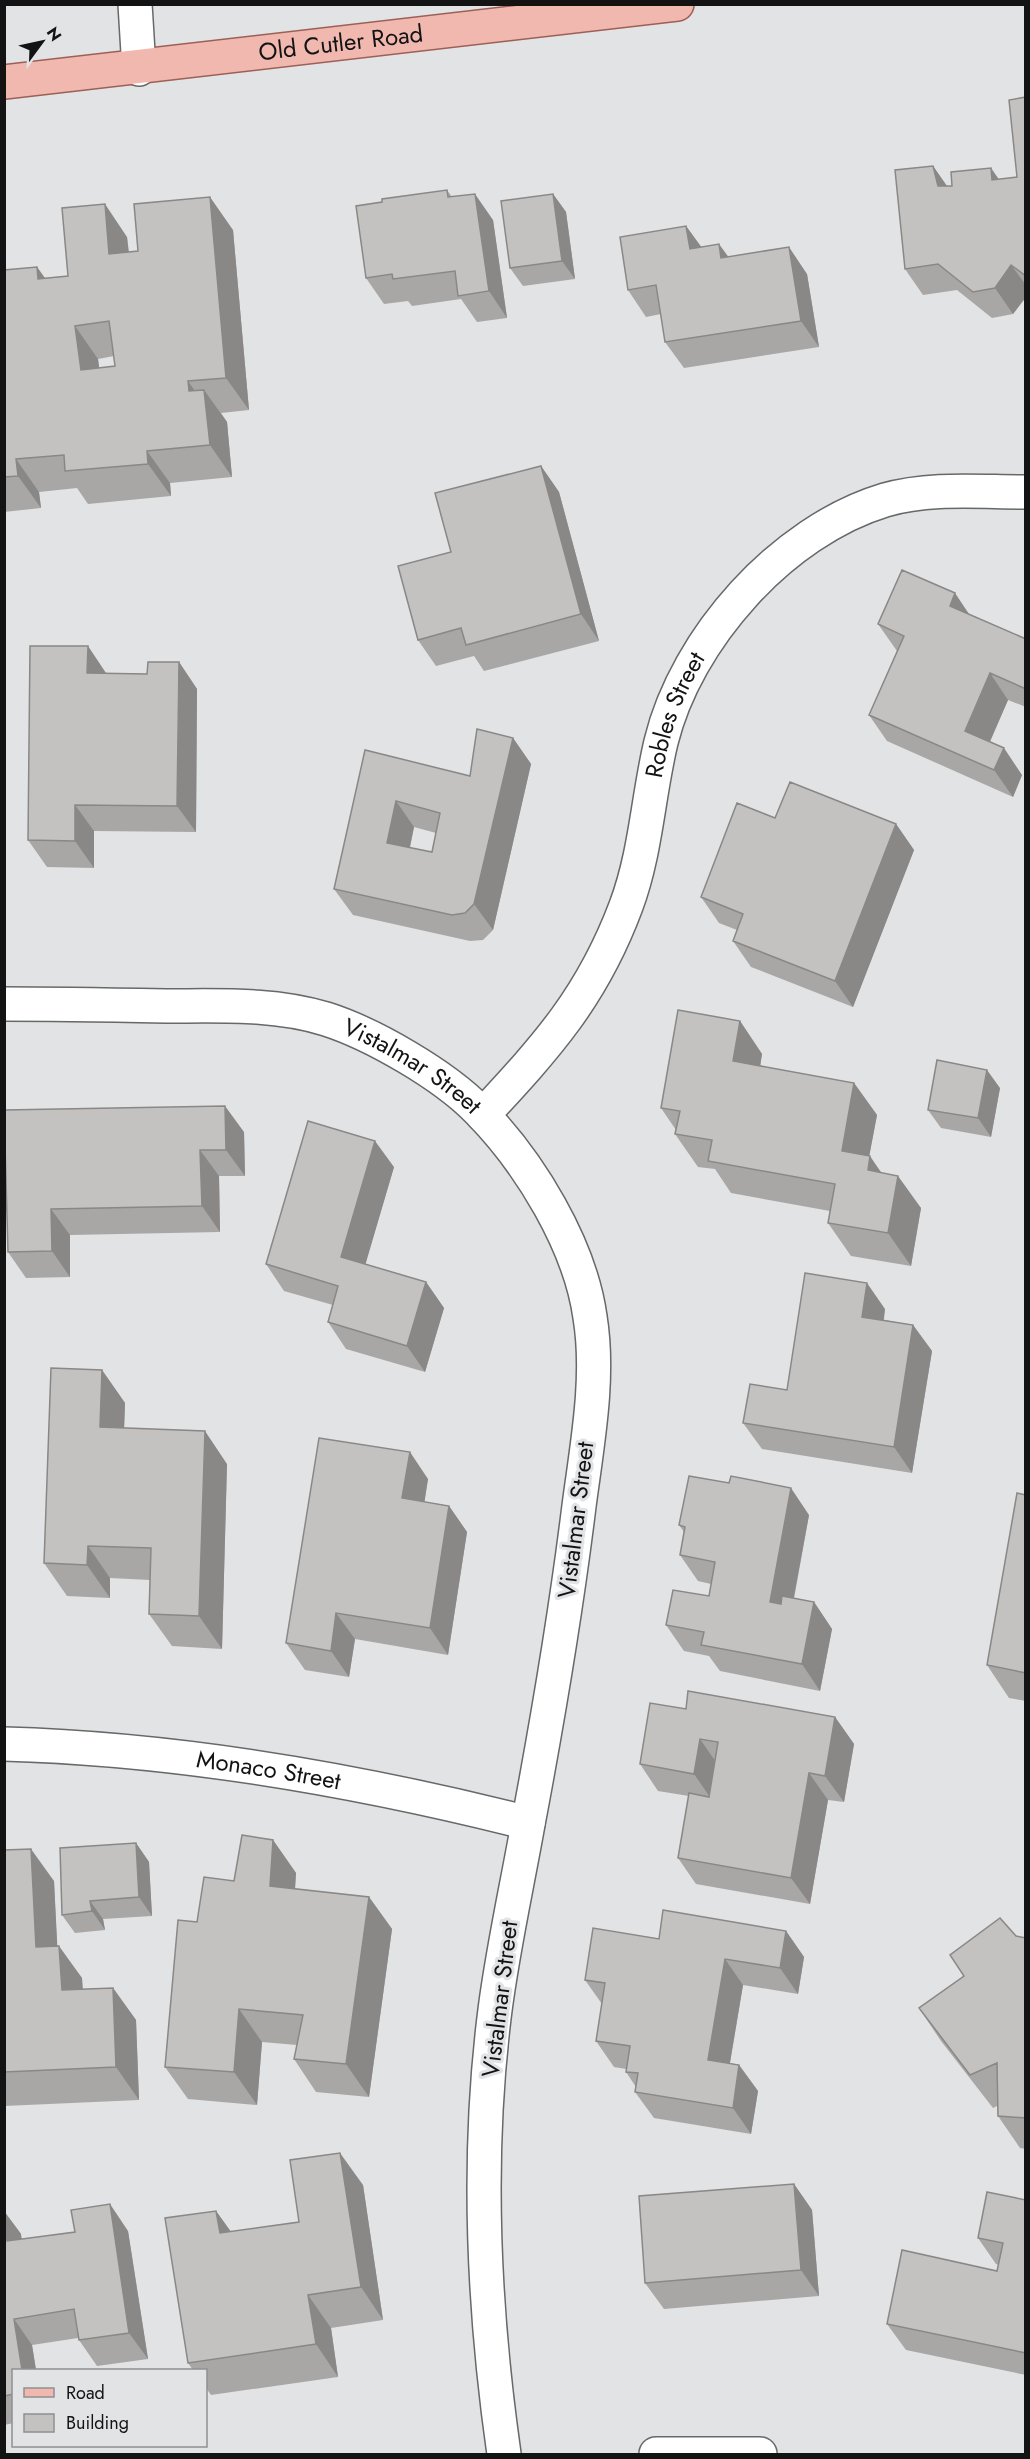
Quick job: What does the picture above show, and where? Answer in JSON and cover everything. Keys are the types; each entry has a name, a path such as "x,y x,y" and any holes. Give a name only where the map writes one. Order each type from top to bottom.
{"main road":[{"name":"Old Cutler Road","path":"4,82 139,69 677,4"}],"street":[{"path":"135,4 139,69"},
{"name":"Robles Street","path":"483,1115 570,1016 605,955 636,874 661,742 680,687 705,646 743,596 768,570 811,536 833,522 885,500 913,494 940,492 1026,492"},
{"name":"Vistalmar Street","path":"4,1004 258,1007 293,1011 327,1020 403,1055 445,1084 483,1115 512,1149 545,1198 580,1275 590,1315 593,1353 592,1388 576,1535 562,1635 496,2004 485,2131 485,2288 504,2454"},
{"name":"Monaco Street","path":"4,1744 164,1756 251,1767 400,1794 528,1823"},
{"path":"656,2454 760,2454"}],"building":[{"path":"1026,97 1026,276 1011,265 995,288 973,292 938,264 905,269 895,170 933,166 938,186 952,186 951,172 991,168 992,180 1017,177 1009,100"},
{"path":"447,190 448,197 475,194 489,291 458,296 455,271 393,279 392,274 366,278 356,206 382,202 382,199"},
{"path":"553,194 562,261 510,268 501,201"},
{"path":"210,197 226,378 188,381 189,391 204,390 210,445 147,451 148,464 65,471 64,455 16,459 18,476 4,477 4,270 37,267 38,279 68,276 62,208 105,204 109,254 138,251 134,204","holes":["109,321 115,366 81,370 75,326"]},
{"path":"686,226 690,249 719,244 721,258 789,247 801,321 665,342 656,285 628,290 620,237"},
{"path":"541,466 581,614 466,645 461,628 418,640 398,566 451,552 435,493"},
{"path":"902,570 955,593 950,606 1026,639 1026,689 990,673 965,731 1004,748 994,770 869,715 904,636 878,624"},
{"path":"30,646 88,646 87,673 147,674 148,662 179,662 177,806 75,805 75,841 28,840"},
{"path":"477,729 513,738 474,904 465,913 452,915 334,889 365,750 470,776","holes":["396,801 440,813 432,852 387,843"]},
{"path":"790,782 896,824 835,981 733,941 743,914 701,897 737,803 775,818"},
{"path":"678,1010 740,1021 733,1061 854,1083 842,1151 870,1156 868,1170 898,1176 888,1233 828,1223 835,1184 708,1161 712,1140 675,1134 680,1111 661,1108"},
{"path":"937,1060 987,1070 978,1118 928,1110"},
{"path":"225,1106 226,1150 200,1150 202,1206 51,1209 52,1251 8,1252 4,1110"},
{"path":"308,1121 375,1141 341,1257 426,1282 407,1346 328,1322 338,1286 266,1264"},
{"path":"805,1273 867,1283 862,1317 913,1325 894,1447 743,1423 750,1384 787,1390"},
{"path":"51,1368 102,1370 100,1427 205,1431 199,1616 149,1614 151,1548 88,1546 87,1565 44,1563"},
{"path":"319,1438 410,1452 402,1498 449,1506 430,1628 336,1613 331,1651 286,1643"},
{"path":"689,1476 729,1483 731,1476 791,1488 770,1602 781,1604 782,1596 814,1602 802,1664 701,1645 704,1632 666,1625 673,1590 709,1596 715,1562 680,1555 685,1527 679,1525"},
{"path":"1017,1493 1026,1495 1026,1673 987,1665"},
{"path":"688,1691 835,1717 825,1776 809,1773 791,1878 678,1858 689,1793 709,1797 718,1742 700,1739 694,1774 640,1764 650,1703 686,1709"},
{"path":"242,1835 273,1840 270,1886 369,1897 346,2064 294,2059 303,2015 239,2009 234,2072 165,2067 178,1920 197,1922 204,1877 234,1881"},
{"path":"136,1843 139,1897 90,1901 92,1911 62,1915 60,1848"},
{"path":"31,1849 36,1947 59,1946 62,1990 113,1988 116,2067 4,2072 4,1850"},
{"path":"663,1910 786,1931 780,1968 725,1959 708,2060 739,2065 733,2108 635,2092 638,2073 626,2072 630,2046 596,2041 605,1983 585,1980 593,1928 659,1939"},
{"path":"1000,1918 1016,1936 1026,1938 1026,2118 998,2116 997,2063 970,2075 919,2008 964,1976 950,1955"},
{"path":"340,2153 361,2287 308,2295 316,2344 188,2363 165,2218 216,2211 220,2233 299,2222 290,2160"},
{"path":"794,2184 801,2270 645,2283 639,2196"},
{"path":"987,2192 1026,2200 1026,2353 887,2324 902,2250 997,2271 1003,2243 978,2238"},
{"path":"110,2204 129,2333 79,2340 74,2309 14,2319 22,2369 12,2369 12,2394 4,2396 4,2223 7,2241 75,2232 71,2210"}]}
